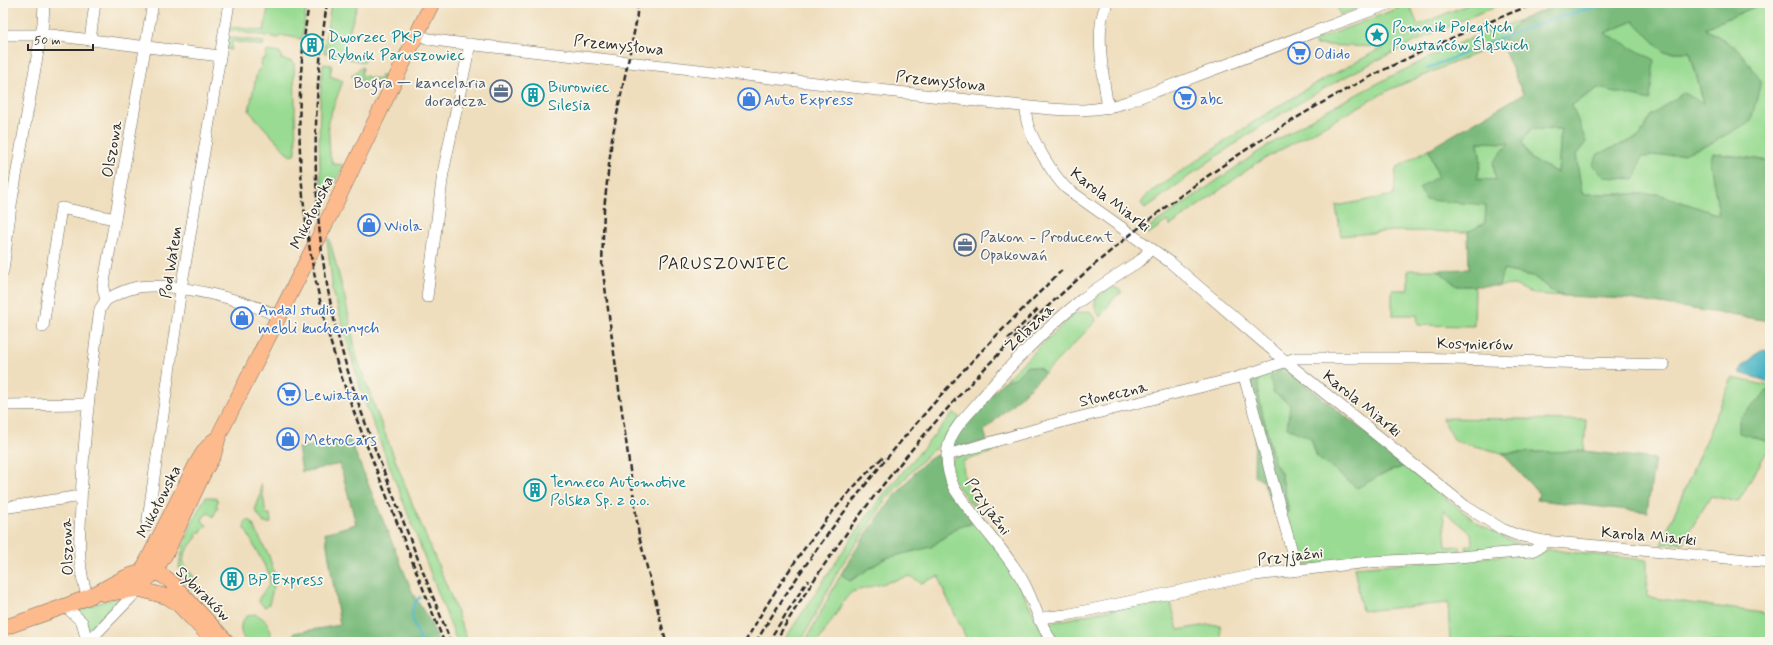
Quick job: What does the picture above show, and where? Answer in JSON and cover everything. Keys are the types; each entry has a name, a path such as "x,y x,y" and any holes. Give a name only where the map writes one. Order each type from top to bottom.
{"main road":[{"name":"Mikołowska","path":"139,589 147,573 166,553 214,454 219,435 333,209 432,3"},
{"path":"3,628 88,597 111,585 147,573"},
{"name":"Sybiraków","path":"147,573 164,576 227,642"},
{"path":"88,597 139,589"},
{"name":"Sybiraków","path":"139,589 172,600 216,642"}],"street":[{"path":"3,271 8,198 40,36 44,3"},
{"path":"90,40 95,3"},
{"name":"Olszowa","path":"88,597 82,581 79,542 88,404 100,309 106,300 103,288 114,219 153,3"},
{"name":"Pod Wałem","path":"147,526 181,289 229,3"},
{"name":"Przemysłowa","path":"417,34 431,40 1026,107 1074,111 1108,108 1159,91 1391,3"},
{"path":"1106,6 1101,14 1101,66 1108,108"},
{"path":"3,35 51,35 220,56"},
{"path":"427,297 443,173 470,44"},
{"name":"Karola Miarki","path":"1026,107 1029,127 1050,166 1062,183 1076,196 1149,247 1187,276 1285,361 1476,514 1509,532 1544,541 1770,562"},
{"path":"43,327 61,208 114,219"},
{"name":"Żelazna","path":"948,451 952,435 958,426 996,382 1080,301 1141,260 1147,253 1149,247"},
{"path":"106,300 130,289 139,287 181,289 209,294 251,306 279,317"},
{"name":"Kosynierów","path":"1285,361 1296,358 1414,358 1664,365"},
{"name":"Słoneczna","path":"948,451 1065,420 1244,376 1285,361"},
{"path":"1244,376 1297,570"},
{"path":"3,405 88,404"},
{"name":"Przyjaźni","path":"948,451 950,478 954,488 1020,575 1029,592 1039,620 1052,642"},
{"name":"Olszowa","path":"3,508 81,496"},
{"name":"Przyjaźni","path":"1039,620 1047,617 1066,615 1238,578 1369,562 1532,551 1541,546 1544,541"},
{"path":"87,642 139,589"},
{"path":"65,606 82,622 87,642"}],"green space":[{"path":"269,3 307,3 302,39 280,35 279,38 228,30 230,27 264,31"},
{"path":"331,3 358,3 343,52 366,59 363,62 336,56 336,53 324,53"},
{"path":"1336,3 1370,3 1340,15"},
{"path":"1472,3 1504,3 1444,28 1356,71 1271,120 1192,174 1145,209 1141,203 1149,193 1252,123 1306,89 1384,47 1316,45 1313,41 1409,4 1418,25"},
{"path":"1561,3 1764,3 1705,28 1738,49 1761,81 1751,121 1708,145 1683,154 1642,157 1635,179 1604,177 1592,165 1598,154 1639,137 1652,115 1683,93 1704,103 1690,52 1664,52 1634,21 1605,33 1654,60 1650,100 1598,88 1572,105 1586,142 1576,155 1582,194 1658,194 1719,215 1710,161 1713,153 1770,161 1770,321 1628,299 1566,296 1552,291 1533,276 1503,270 1499,286 1457,286 1438,270 1469,269 1468,232 1485,223 1486,205 1426,200 1419,188 1438,176 1429,149 1523,94 1501,43 1520,20","holes":["1531,129 1561,129 1558,173 1531,159 1522,142","1478,142 1509,143 1493,163 1496,180 1477,179 1481,162"]},
{"path":"1764,3 1770,3 1770,161 1713,153 1710,161 1719,215 1658,194 1582,194 1576,155 1572,105 1598,88 1605,33 1634,21 1664,52 1690,52 1704,104 1652,115 1639,137 1598,154 1641,157 1683,154 1738,49 1705,28"},
{"path":"1520,20 1501,43 1391,89 1257,163 1170,226 1167,221 1148,234 1144,231 1258,152 1323,112 1459,43"},
{"path":"227,37 264,42 263,46 232,41 231,50 226,49"},
{"path":"267,51 280,53 282,58 280,59 294,62 296,153 290,156 249,111 257,72 261,67 262,59 265,59"},
{"path":"323,64 332,65 330,76 343,81 328,121 330,156 333,164 344,165 323,205 319,134"},
{"path":"362,67 361,75 380,80 381,75 385,78 381,88 351,76"},
{"path":"1532,129 1561,129 1558,173 1531,159 1522,142"},
{"path":"1478,142 1509,143 1496,180 1477,179 1481,162"},
{"path":"1429,149 1438,176 1486,205 1485,223 1468,232 1393,231 1341,236 1336,206 1394,195 1396,168"},
{"path":"329,238 345,298 357,358 412,503 448,589 468,642 457,642 363,397 333,291 327,240"},
{"path":"1408,270 1438,270 1457,286 1475,286 1474,326 1418,325 1417,315 1392,315 1392,290 1408,290"},
{"path":"1502,270 1533,276 1552,291 1566,296 1534,294 1514,285 1499,286"},
{"path":"1115,287 1122,292 1114,298 1100,317 1095,308 1095,299 1108,289"},
{"path":"1090,311 1096,321 1045,373 1039,368 1027,366 1015,378 1004,381 1074,314"},
{"path":"1027,366 1039,368 1045,373 984,431 987,440 956,449 952,446 960,431 978,408 1004,381 1015,378"},
{"path":"1283,368 1273,392 1290,404 1311,438 1317,457 1383,474 1404,466 1479,524 1503,537 1529,548 1467,551 1466,546 1472,545 1471,533 1443,510 1446,547 1461,546 1459,552 1301,566 1284,513 1289,512 1281,473 1274,462 1258,394 1259,374"},
{"path":"1283,368 1289,371 1401,461 1404,466 1383,474 1357,488 1317,457 1311,438 1287,428 1290,404 1273,392 1270,378"},
{"path":"1259,374 1258,394 1274,462 1281,473 1289,512 1275,514 1263,481 1254,476 1255,427 1241,379"},
{"path":"1732,378 1770,386 1770,391 1767,391 1754,438 1770,442 1770,446 1738,502 1711,496 1683,542 1661,545"},
{"path":"1767,391 1770,391 1770,442 1739,433 1739,419"},
{"path":"954,412 960,418 946,440 927,455 887,498 839,569 801,642 783,642 878,501"},
{"path":"1442,418 1586,420 1584,451 1502,453 1455,441"},
{"path":"350,440 414,596 430,621 438,642 290,642 294,633 340,625 325,533 356,524 340,464 302,472 298,448"},
{"path":"997,444 999,450 963,461 964,475 972,498 1004,549 954,481 951,462 954,458"},
{"path":"1584,451 1655,459 1647,512 1537,500 1539,494 1502,453"},
{"path":"937,455 941,455 944,467 970,516 971,524 959,526 931,547 886,558 850,581 841,574 864,538 880,515 914,474 924,463"},
{"path":"261,483 266,514 270,514 271,523 264,523 255,510 260,497"},
{"path":"206,497 216,498 218,501 216,506 218,507 213,517 209,513 204,516 202,521 207,525 200,533 198,532 196,534 197,537 187,549 184,558 186,568 197,580 193,585 195,587 193,590 182,577 179,566 188,534 197,512"},
{"path":"970,516 1012,570 1047,642 968,642 942,587 939,576 921,583 910,576 852,592 846,598 818,642 805,642 841,574 850,581 886,558 931,547 959,526 971,524"},
{"path":"246,520 251,521 269,556 275,575 269,604 265,607 259,602 259,598 269,585 270,576 244,527"},
{"path":"1550,549 1647,560 1647,597 1770,614 1770,642 1450,642 1448,603 1362,611 1354,567 1537,553"},
{"path":"120,597 88,631 78,610"},
{"path":"1170,599 1178,630 1207,625 1220,625 1222,642 1060,642 1049,626 1050,623"},
{"path":"254,614 266,621 271,633 269,642 246,642 243,638 241,629 242,621"}],"water":[{"path":"1763,350 1770,352 1770,382 1740,373 1740,369"}],"waterway":[{"path":"1427,69 1540,24 1611,3"},
{"path":"1636,5 1645,3"},
{"path":"420,597 415,602 412,613 414,624 421,642"}],"railway":[{"path":"309,3 304,42 299,121 303,200 315,278 329,337 348,397 444,642"},
{"path":"327,3 318,80 316,157 320,234 332,310 343,356 365,422 451,642"},
{"path":"638,3 636,23 612,138 604,209 602,265 639,536 666,642"},
{"path":"775,642 824,565 879,490 939,418 1003,350 1071,285 1142,225 1217,170 1293,120 1322,103 1412,56 1536,3"},
{"path":"756,642 778,606 826,536 905,436 961,373 1063,269"},
{"path":"1008,339 1039,308"},
{"path":"745,642 775,592 807,545 843,499 883,457"},
{"path":"768,642 808,580"}],"place":[{"name":"Pomnik Poległych Powstańców Śląskich","path":"1377,35"},
{"name":"Dworzec PKP Rybnik Paruszowiec","path":"312,45"},
{"name":"Odido","path":"1299,53"},
{"name":"Bogra — kancelaria doradcza","path":"501,91"},
{"name":"Biurowiec Silesia","path":"533,95"},
{"name":"abc","path":"1185,98"},
{"name":"Auto Express","path":"749,99"},
{"name":"Wiola","path":"369,225"},
{"name":"Pakon - Producent Opakowań","path":"965,245"},
{"name":"Andal studio mebli kuchennych","path":"242,318"},
{"name":"Lewiatan","path":"289,394"},
{"name":"MetroCars","path":"288,439"},
{"name":"Tenneco Automotive Polska Sp. z o.o.","path":"535,490"},
{"name":"BP Express","path":"232,579"}],"district":[{"name":"PARUSZOWIEC","path":"724,263"}]}
